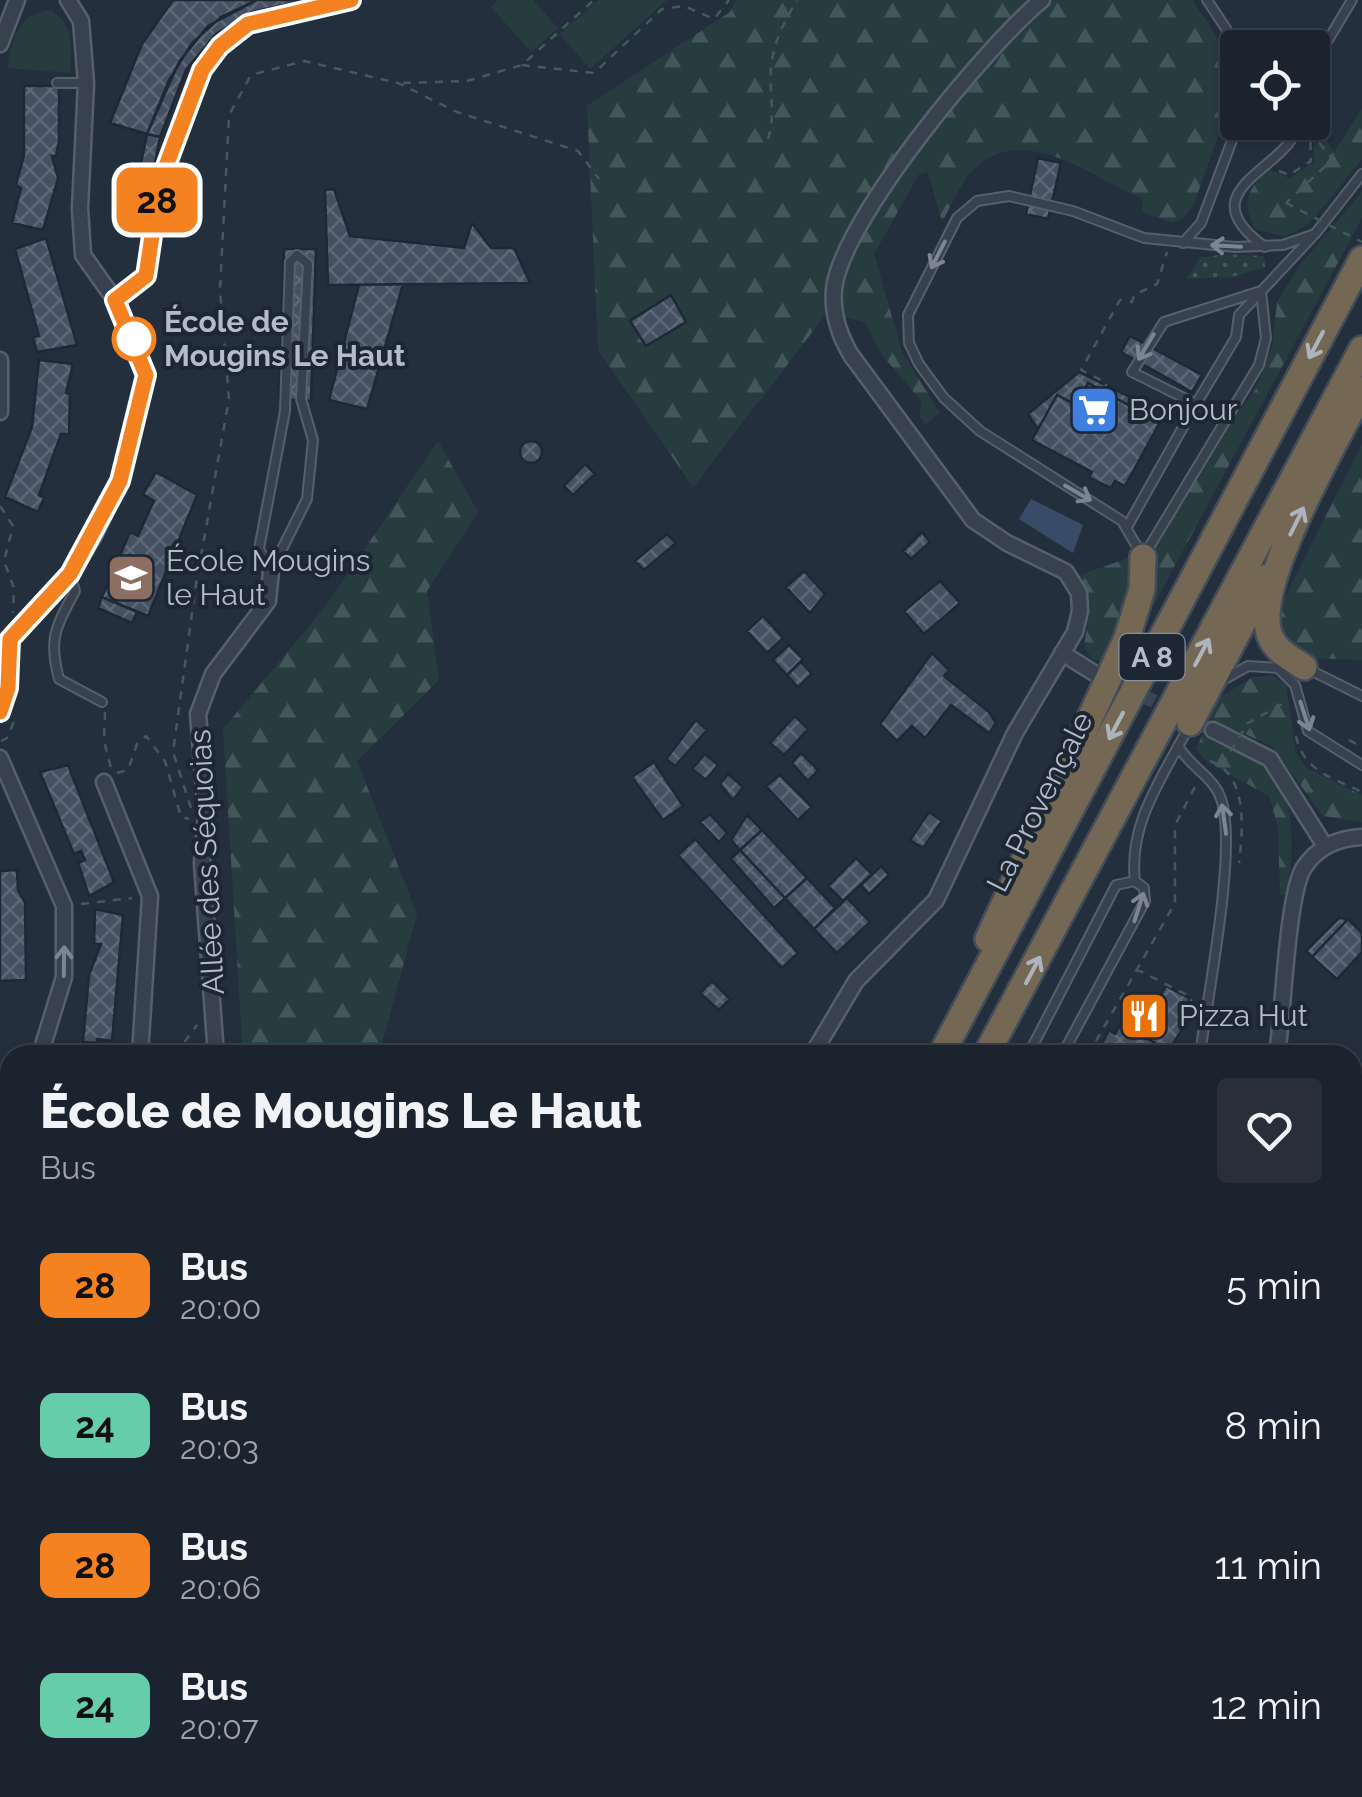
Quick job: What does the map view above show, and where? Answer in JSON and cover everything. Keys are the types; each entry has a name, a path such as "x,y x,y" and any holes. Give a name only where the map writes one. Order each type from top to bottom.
{"highway":[{"name":"La Provençale","path":"947,1045 1362,259"},
{"name":"A 8","path":"991,1045 1362,350"},
{"path":"1194,733 1362,390"},
{"path":"1280,556 1266,624 1278,649 1304,666"},
{"path":"946,1045 1011,884 1127,638 1142,589 1143,558"}],"street":[{"path":"0,44 17,0"},
{"path":"0,712 8,688 5,637 70,574 120,481 146,375 115,300 83,255 80,208 86,84 81,20 68,0"},
{"path":"115,300 146,276 160,182 202,70 220,46 248,24 351,0"},
{"path":"818,1045 856,982 936,900 1016,733 1079,621 1075,583 1066,572 1007,544 974,520 850,355 839,332 834,301 842,260 927,126 1020,18 1042,0"},
{"path":"0,366 0,412"},
{"name":"Allée des Séquoias","path":"216,1045 202,864 206,816 198,714 213,674 268,601 271,571"},
{"path":"1062,654 1094,673"},
{"path":"1194,733 1270,759 1325,846"},
{"path":"0,758 64,906 64,977 43,1045"},
{"path":"104,782 150,896 141,1045"},
{"path":"1278,1045 1298,883 1313,856 1325,846 1362,837"}],"lane":[{"path":"1206,0 1227,30"},
{"path":"1330,37 1352,0"},
{"path":"58,83 86,84"},
{"path":"1182,244 1201,223 1232,140"},
{"path":"1266,247 1244,228 1238,208 1247,177 1290,146 1292,140"},
{"path":"1127,527 1236,338 1239,314 1314,234 1362,174"},
{"path":"1143,558 1127,527 1112,513 1018,458 956,411 919,364 909,343 908,315 957,218 977,201 1008,196 1182,244 1266,247 1314,234"},
{"path":"296,255 308,264 301,400 313,440 307,499 271,571 259,549 285,412 290,262 296,255"},
{"path":"1196,404 1132,372 1164,322 1261,292"},
{"path":"1143,558 1259,365 1266,338 1261,292"},
{"path":"70,574 75,591 52,637 53,657 59,679 102,702"},
{"path":"1136,881 1135,839 1150,797 1234,672 1270,665 1288,675 1295,685 1308,731 1362,766"},
{"path":"1304,666 1362,696"},
{"path":"1194,733 1192,767 1216,786 1227,835 1201,1045"},
{"path":"1033,1045 1112,892 1123,882 1136,881 1144,888 1145,902 1067,1045"}],"path":[{"path":"522,65 594,0"},
{"path":"398,83 467,81 522,65 594,73 662,9 684,6 714,19 729,0"},
{"path":"768,140 774,119 771,70 777,35 797,0"},
{"path":"206,816 187,806 173,752 196,584 229,400 220,290 229,115 251,76 304,61 398,83 457,112 578,152 599,179"},
{"path":"1270,140 1264,152 1289,175 1310,160 1310,132 1333,159 1286,202 1362,242"},
{"path":"1103,391 1107,383 1081,370 1120,300 1132,302 1134,295 1157,284 1170,242"},
{"path":"0,506 14,526 4,562 14,588 11,613 29,615"},
{"path":"102,702 111,770 118,774 128,770 137,744 146,736 165,762 181,816 206,816"},
{"path":"1222,765 1248,723 1290,702"},
{"path":"1295,727 1303,758 1313,769 1362,792"},
{"path":"64,906 150,896"},
{"path":"1136,969 1191,997 1191,1002"},
{"path":"181,1045 195,1026 216,1016"}],"green space":[{"path":"498,0 533,0 558,28 531,52 491,7"},
{"path":"598,0 667,0 590,69 560,34"},
{"path":"736,0 1192,0 1220,42 1220,131 1193,206 1182,219 1172,223 1141,211 1143,199 1060,158 1038,152 1016,150 995,155 975,168 942,222 928,172 919,174 874,254 902,352 940,413 926,424 920,417 921,401 882,355 865,322 827,313 693,487 598,350 587,106 730,12"},
{"path":"51,10 68,30 70,73 7,68 18,29 31,16"},
{"path":"1362,109 1362,159 1310,223 1285,237 1256,229 1248,204 1256,182 1270,170 1289,178 1314,162 1314,140 1326,140 1334,152"},
{"path":"1362,192 1362,218 1144,623 1154,552 1209,452 1255,390 1272,346 1277,302 1299,266"},
{"path":"1224,254 1264,256 1265,267 1232,277 1186,279 1200,258"},
{"path":"438,441 478,512 427,591 439,680 357,761 417,914 382,1045 242,1045 223,729 325,607"},
{"path":"1362,444 1362,660 1306,658 1277,637 1278,611"},
{"path":"1134,556 1135,570 1106,664 1092,659 1084,647 1090,606 1080,575"},
{"path":"1271,675 1286,684 1296,753 1306,768 1362,795 1362,822 1323,816 1272,746 1217,722 1209,740 1261,765 1278,782 1285,796 1292,846 1287,894 1280,895 1278,827 1269,796 1206,761 1196,749 1219,698 1253,677"}],"water":[{"path":"1031,499 1083,525 1073,553 1019,519"}],"building":[{"path":"173,0 257,0 221,17 192,43 169,80 147,134 110,123 142,44"},
{"path":"257,0 307,0 252,12 216,34 186,70 160,137 147,134 179,62 208,26"},
{"path":"24,86 59,86 59,141 56,156 52,156 58,178 43,230 12,223 24,155"},
{"path":"147,134 160,137 151,183 137,183"},
{"path":"1038,158 1061,163 1048,219 1026,214"},
{"path":"334,189 350,236 464,248 472,223 491,248 514,248 530,283 328,285 325,190"},
{"path":"46,238 77,345 37,352 33,337 39,336 15,249"},
{"path":"284,249 316,249 311,401 279,399"},
{"path":"403,284 367,409 329,400 359,285"},
{"path":"671,295 686,322 646,346 630,321"},
{"path":"1130,336 1202,375 1192,392 1121,352"},
{"path":"39,360 73,364 66,393 70,394 69,434 61,434 39,495 44,498 38,512 5,497 32,427"},
{"path":"1079,372 1156,410 1152,418 1088,383 1076,405 1057,395 1038,429 1028,414"},
{"path":"1088,383 1160,422 1125,486 1115,481 1111,488 1089,477 1092,472 1032,440 1057,395 1076,405"},
{"path":"527,441 535,441 542,452 535,463 527,463 520,456 520,448"},
{"path":"585,464 595,474 573,495 564,486"},
{"path":"156,472 197,495 148,616 102,597 130,532 138,536 154,501 143,494"},
{"path":"922,532 930,542 911,559 903,551"},
{"path":"667,534 676,543 644,570 635,561"},
{"path":"804,571 825,594 810,613 786,587"},
{"path":"940,581 960,603 924,634 904,611"},
{"path":"102,597 137,612 132,623 98,608"},
{"path":"763,616 783,638 767,653 747,631"},
{"path":"789,645 803,659 787,675 773,660"},
{"path":"932,653 949,670 944,676 989,712 996,723 989,733 951,705 925,738 912,726 897,741 880,724"},
{"path":"801,662 812,674 798,687 787,675"},
{"path":"795,716 808,729 784,755 770,743"},
{"path":"696,720 707,730 675,766 666,759"},
{"path":"801,753 818,770 808,781 792,763"},
{"path":"705,754 718,765 706,780 692,769"},
{"path":"654,762 683,806 663,820 632,777"},
{"path":"68,765 114,882 89,896 78,863 85,860 81,851 74,854 40,772"},
{"path":"728,774 743,787 733,800 720,784"},
{"path":"780,775 812,807 798,820 766,786"},
{"path":"929,812 942,821 923,848 910,840"},
{"path":"710,814 727,833 719,842 700,822"},
{"path":"747,815 762,830 740,850 731,840"},
{"path":"762,830 807,878 785,898 740,850"},
{"path":"695,839 798,953 782,968 678,855"},
{"path":"740,850 785,898 774,908 731,859"},
{"path":"856,858 872,874 843,901 828,886"},
{"path":"881,866 889,875 869,894 861,885"},
{"path":"17,870 18,890 25,903 26,980 0,981 0,871"},
{"path":"807,878 835,908 814,929 785,898"},
{"path":"847,898 870,922 837,953 814,929"},
{"path":"95,909 123,915 112,1041 97,1039 97,1043 83,1042 89,975 101,944 94,944"},
{"path":"1339,918 1348,919 1312,957 1306,951"},
{"path":"1348,919 1362,933 1362,952 1337,979 1312,957"},
{"path":"712,981 730,999 719,1010 700,993"},
{"path":"1166,986 1189,998 1185,1025 1172,1045 1159,1045 1134,1032 1143,1008 1151,1012"},
{"path":"1126,1014 1140,1021 1134,1032 1159,1045 1101,1045 1109,1030 1115,1034"}],"tunnel":[{"path":"1104,677 1213,730"}],"bus line":[{"name":"28","path":"0,712 8,688 10,639 70,574 94,536 120,481 146,375 115,300 146,276 160,182 202,70 220,46 248,24 351,0"}],"place":[{"name":"École de Mougins Le Haut","path":"134,339"},
{"name":"Bonjour","path":"1094,410"},
{"name":"École Mougins le Haut","path":"131,578"},
{"name":"Pizza Hut","path":"1144,1016"}]}
